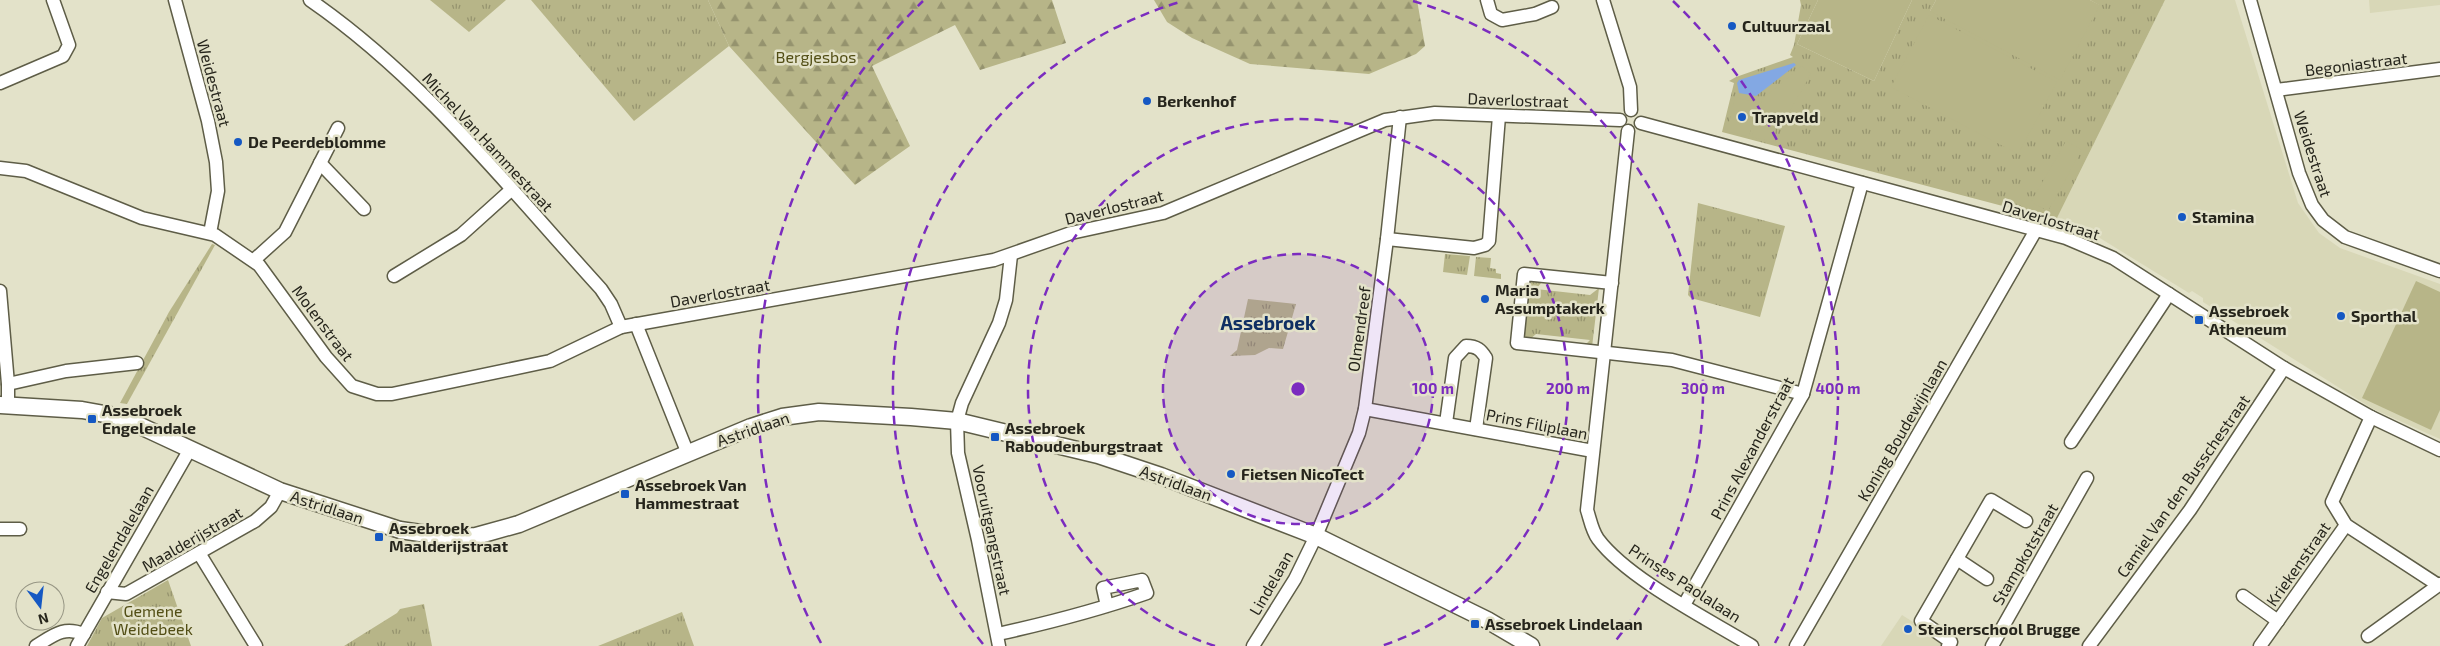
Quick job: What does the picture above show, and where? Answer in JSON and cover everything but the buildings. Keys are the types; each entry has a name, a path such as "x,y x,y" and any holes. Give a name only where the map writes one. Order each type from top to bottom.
{"main road":[{"name":"Astridlaan","path":"4,405 82,410 111,415 190,448 280,491 400,530 433,536 464,537 492,533 519,524 751,427 800,414 819,412 957,421 1039,439 1105,458 1161,476 1316,536 1486,620 1531,646"}],"street":[{"path":"0,83 63,56 67,52 69,46 53,0"},
{"name":"Weidestraat","path":"175,0 208,121 216,162 218,192 210,233"},
{"name":"Michel Van Hammestraat","path":"310,0 345,25 415,86 601,289 611,304 621,327"},
{"path":"1487,0 1491,14 1502,20 1535,14 1552,6"},
{"path":"1603,0 1630,87 1631,110"},
{"name":"Weidestraat","path":"2250,0 2305,190 2322,220 2345,237 2440,272"},
{"name":"Begoniastraat","path":"2276,90 2440,69"},
{"path":"1631,110 1640,116 1641,123 1635,130 1628,131 1622,127 1620,120 1624,113 1631,110"},
{"name":"Daverlostraat","path":"636,324 965,266 1011,255 1071,233 1163,213 1367,126 1400,117 1435,113 1620,120"},
{"path":"1387,239 1474,248 1485,245 1489,241 1499,116"},
{"name":"Olmendreef","path":"1316,536 1359,433 1365,409 1387,239 1400,117"},
{"name":"Daverlostraat","path":"1641,123 2036,230 2091,247 2113,258 2284,368 2371,417 2440,450"},
{"path":"254,260 285,232 338,128"},
{"name":"Prinses Paolalaan","path":"1628,131 1587,510 1597,538 1619,560 1653,586 1752,646"},
{"path":"320,163 364,208"},
{"name":"Molenstraat","path":"0,168 26,171 142,218 210,233 254,260 343,377 352,386 377,394 392,394 531,367 550,361 621,327 636,324"},
{"name":"Prins Alexanderstraat","path":"1684,605 1803,394 1862,183"},
{"path":"394,276 461,235 510,190"},
{"name":"Koning Boudewijnlaan","path":"1796,646 2036,230"},
{"name":"Vooruitgangstraat","path":"998,640 958,454 957,421 962,403 999,323 1006,300 1011,255"},
{"path":"1612,283 1524,274 1517,343 1672,360 1803,394"},
{"path":"0,291 8,384 4,405"},
{"path":"2071,442 2169,294"},
{"path":"636,324 688,454"},
{"name":"Prins Filiplaan","path":"1446,423 1455,358 1466,346 1474,346 1486,358 1476,429"},
{"path":"8,384 66,370 137,362"},
{"name":"Camiel Van den Busschestraat","path":"2089,646 2188,513 2284,368"},
{"name":"Prins Filiplaan","path":"1365,409 1593,451"},
{"path":"2368,636 2439,584 2346,525 2332,502 2371,417"},
{"name":"Engelendalelaan","path":"78,646 190,448"},
{"name":"Stampkotstraat","path":"1992,646 2087,478"},
{"name":"Maalderijstraat","path":"107,592 126,594 199,553 266,513 280,491"},
{"path":"1953,645 1921,621 1956,559 1991,500 2026,521"},
{"name":"Kriekenstraat","path":"2260,646 2346,525"},
{"path":"0,529 20,529"},
{"name":"Lindelaan","path":"1253,646 1295,579 1316,536"},
{"path":"199,553 256,646"},
{"path":"1956,559 1987,579"},
{"name":"Kriekenstraat","path":"2244,596 2278,621"},
{"path":"998,640 1107,606"},
{"path":"36,646 64,630 72,629 84,634"}],"shaded area":[{"name":"Stamina","path":"2165,0 2235,0 2298,203 2319,233 2340,248 2440,284 2440,439 2373,409 2203,302 2203,298 2192,291 2189,293 2082,227 2056,220"},
{"path":"2369,0 2440,0 2440,5 2370,13"},
{"name":"Steinerschool Brugge","path":"1902,615 1946,643 1944,646 1881,646"}],"green space":[{"path":"430,0 506,0 469,32"},
{"path":"531,0 708,0 729,46 634,121"},
{"name":"Bergjesbos","path":"708,0 1052,0 1066,43 980,70 955,25 872,66 910,146 855,185 729,46"},
{"path":"1154,0 1417,0 1425,46 1416,54 1369,74 1250,64 1192,38 1167,22"},
{"path":"1800,0 1818,0 1797,44 1874,81 1912,0 1936,0 1930,11 2099,5 2090,0 2165,0 2056,220 1722,132 1734,83 1729,81 1793,57 1790,55 1794,45 1801,5"},
{"path":"1818,0 1912,0 1874,81 1797,44"},
{"path":"1936,0 2090,0 2100,5 2060,80 1930,11"},
{"path":"1929,15 2057,82 2018,154 1891,87"},
{"path":"1802,66 1811,74 1788,114 1777,124 1773,142 1752,137 1762,99"},
{"name":"Trapveld","path":"1735,97 1758,103 1749,137 1727,131"},
{"path":"2066,141 2082,150 2048,211 2031,202"},
{"path":"1698,203 1785,226 1760,317 1691,298 1688,295"},
{"path":"212,244 215,245 127,404 120,403 169,312"},
{"path":"1445,254 1470,256 1467,275 1443,272"},
{"path":"1476,257 1491,258 1490,268 1496,269 1496,273 1501,274 1501,279 1474,276"},
{"path":"2416,281 2440,292 2440,410 2431,430 2362,398"},
{"path":"1531,282 1542,282 1536,289 1590,295 1599,288 1592,347 1584,346 1590,340 1536,334 1529,340 1523,335"},
{"path":"1248,299 1296,304 1283,349 1269,348 1255,355 1230,356 1237,350"},
{"name":"Gemene Weidebeek","path":"168,580 191,646 87,646 102,618"},
{"path":"424,604 432,646 344,646 397,613 400,609"},
{"path":"682,612 694,646 598,646"}],"water":[{"path":"1794,63 1796,65 1756,96 1739,93 1737,83 1739,80"}],"place":[{"name":"Cultuurzaal","path":"1732,26"},
{"name":"Berkenhof","path":"1147,101"},
{"name":"Trapveld","path":"1742,117"},
{"name":"De Peerdeblomme","path":"238,142"},
{"name":"Stamina","path":"2182,217"},
{"name":"Maria Assumptakerk","path":"1485,299"},
{"name":"Sporthal","path":"2341,316"},
{"name":"Assebroek Atheneum","path":"2199,320"},
{"name":"Assebroek Engelendale","path":"92,419"},
{"name":"Assebroek Raboudenburgstraat","path":"995,437"},
{"name":"Fietsen NicoTect","path":"1231,474"},
{"name":"Assebroek Van Hammestraat","path":"625,494"},
{"name":"Assebroek Maalderijstraat","path":"379,537"},
{"name":"Assebroek Lindelaan","path":"1475,624"},
{"name":"Steinerschool Brugge","path":"1908,629"}],"district":[{"name":"Assebroek","path":"1268,323"}]}
